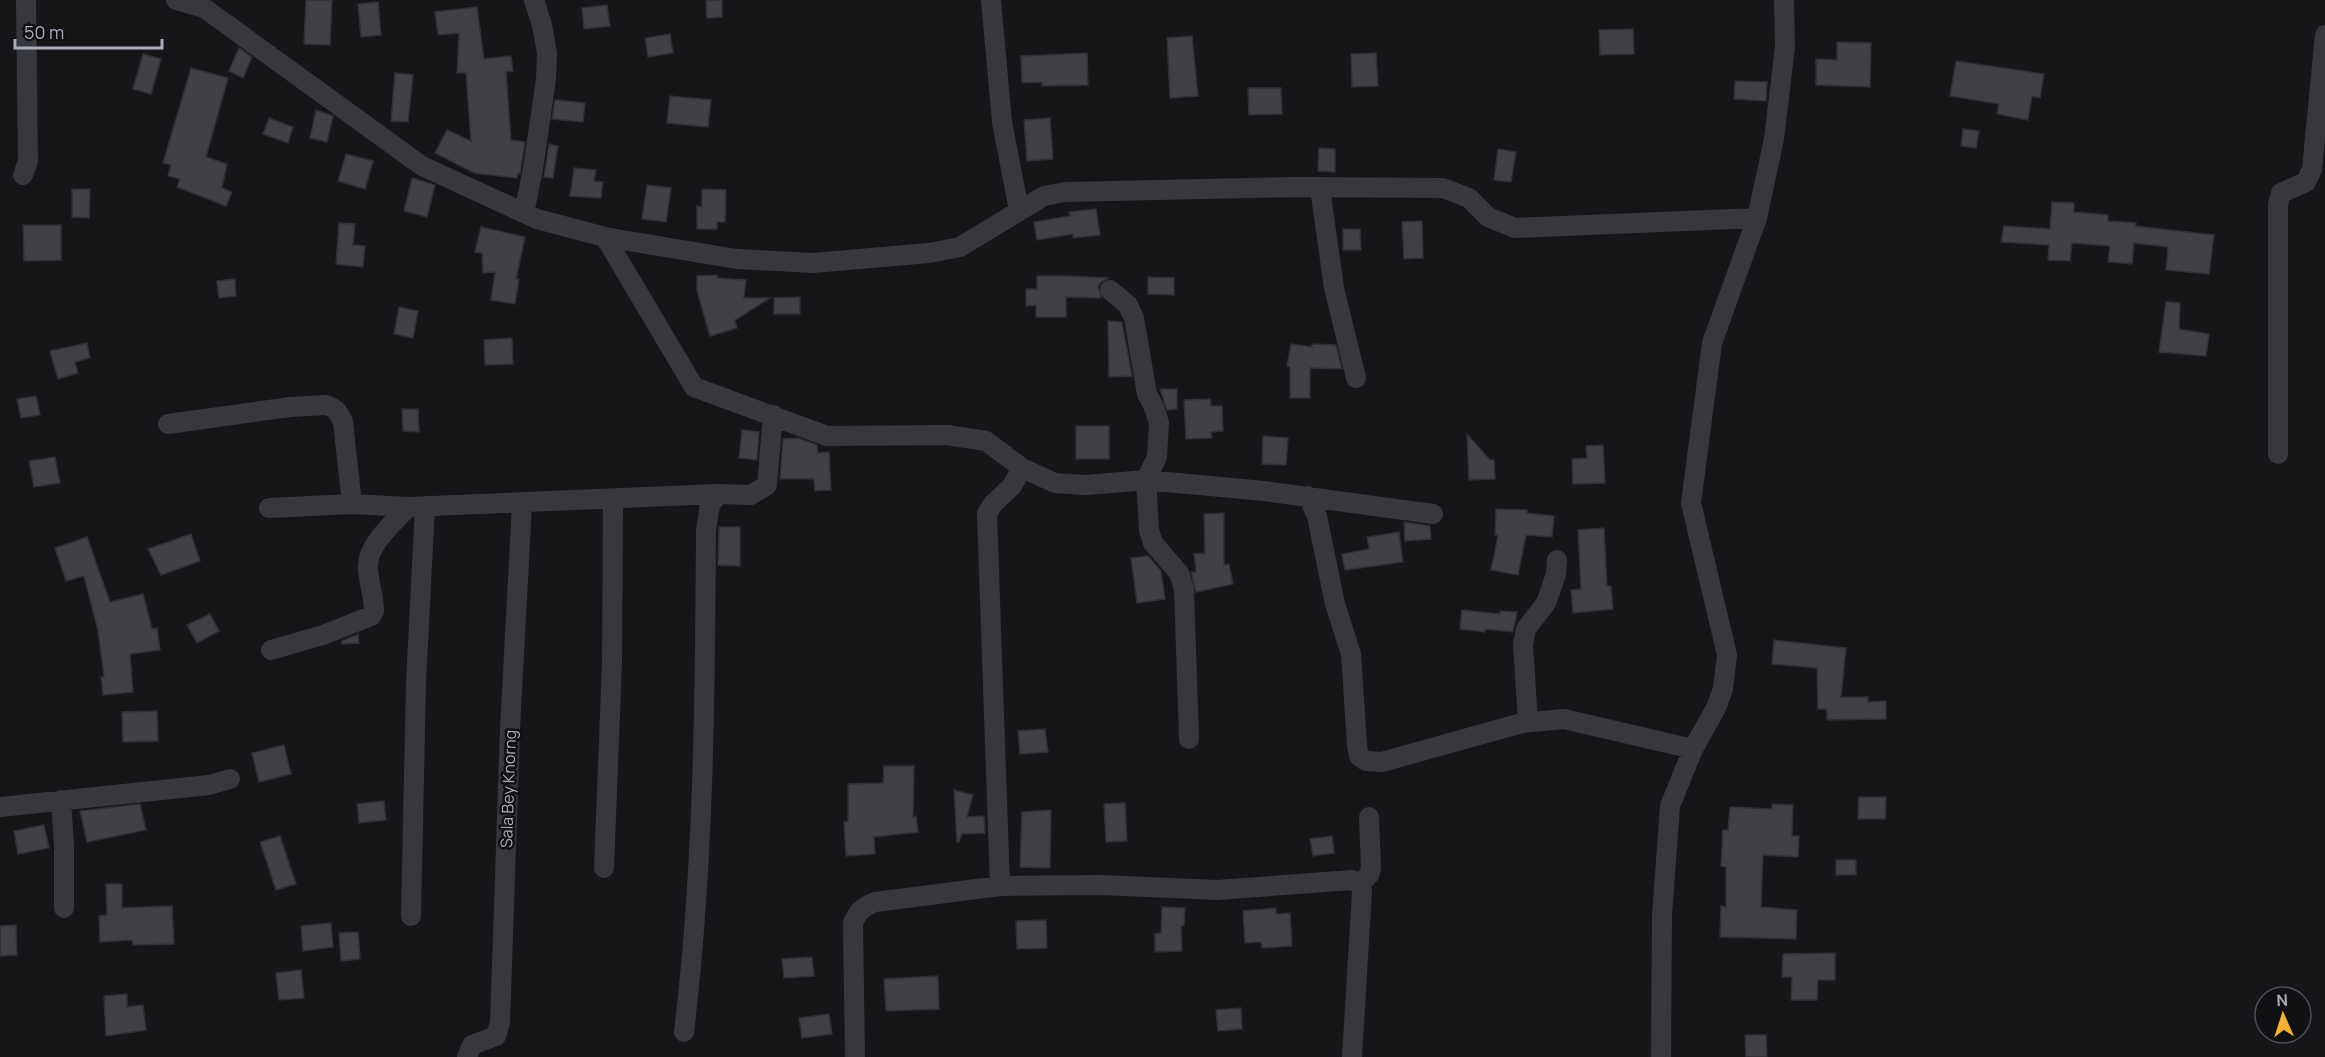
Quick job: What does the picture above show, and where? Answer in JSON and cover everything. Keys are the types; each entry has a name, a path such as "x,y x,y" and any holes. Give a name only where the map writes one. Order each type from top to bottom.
{"street":[{"path":"23,175 28,161 26,0"},
{"path":"176,0 204,8 422,166 524,213 605,237 737,259 813,263 960,247 1044,196 1065,192 1443,188 1469,198 1488,217 1515,228 1756,218"},
{"path":"524,213 537,145 547,62 542,25 534,0"},
{"path":"991,0 1002,122 1019,210"},
{"path":"1660,1057 1662,915 1670,806 1693,749 1723,688 1726,655 1691,503 1712,343 1756,218 1776,128 1785,47 1784,0"},
{"path":"2278,454 2278,204 2281,193 2306,182 2312,169 2325,35"},
{"path":"1320,188 1334,288 1356,378"},
{"path":"605,237 694,387 827,436 947,435 986,441 1022,468 1055,483 1086,485 1146,480 1308,496 1433,514"},
{"path":"1110,290 1128,304 1134,318 1147,394 1159,423 1157,457 1146,480 1151,537 1153,543 1179,573 1184,589 1189,739"},
{"path":"168,424 290,407 331,406 338,411 343,422 352,504"},
{"path":"269,508 352,504 417,506 522,504 717,494 751,495 767,485 773,415"},
{"path":"1000,886 987,513 1012,486 1022,468"},
{"path":"684,1032 693,954 703,764 706,530 710,505 717,494"},
{"path":"1308,496 1317,516 1335,604 1352,654 1359,756 1366,761 1382,762 1528,722 1564,719 1693,749"},
{"path":"604,868 612,663 612,499"},
{"name":"Sala Bey Knorng","path":"467,1057 471,1045 496,1036 500,1023 510,729 522,504"},
{"path":"271,650 323,635 371,616 374,611 368,569 370,553 375,545 417,506"},
{"path":"411,916 417,506"},
{"path":"1528,722 1522,644 1526,629 1546,603 1556,574 1557,560"},
{"path":"0,807 210,785 230,779"},
{"path":"61,800 64,908"},
{"path":"1360,884 1369,875 1371,868 1369,818"},
{"path":"855,1057 853,923 857,913 864,906 875,902 1000,886 1101,885 1218,890 1352,880 1360,884 1362,892 1352,1057"}],"building":[{"path":"306,0 332,0 330,45 304,44"},
{"path":"706,0 722,0 722,17 707,18"},
{"path":"378,2 381,35 361,37 358,4"},
{"path":"607,5 610,26 584,29 582,8"},
{"path":"477,7 484,59 511,56 513,71 506,72 511,140 525,142 520,174 518,173 517,178 474,173 435,153 447,130 471,141 466,73 457,73 459,33 438,35 435,12"},
{"path":"1633,29 1634,54 1600,55 1599,30"},
{"path":"670,34 673,53 648,57 645,38"},
{"path":"1192,36 1198,96 1170,98 1167,38"},
{"path":"1837,42 1871,43 1870,87 1816,85 1816,59 1837,60"},
{"path":"239,48 252,57 243,78 229,71"},
{"path":"1087,53 1088,85 1042,86 1042,82 1022,83 1021,56"},
{"path":"1376,53 1378,86 1352,87 1351,54"},
{"path":"143,54 161,59 151,94 133,89"},
{"path":"1956,61 2044,74 2040,98 2032,96 2028,120 1997,114 1999,104 1950,96"},
{"path":"191,68 228,78 206,157 227,164 222,188 232,192 226,206 177,187 180,179 168,176 171,165 163,163"},
{"path":"395,73 413,75 408,122 391,121"},
{"path":"1735,81 1767,82 1766,101 1734,99"},
{"path":"1248,88 1281,88 1282,114 1249,115"},
{"path":"670,96 711,100 708,127 667,123"},
{"path":"555,100 585,103 583,122 552,119"},
{"path":"316,110 333,116 327,142 310,138"},
{"path":"269,118 293,127 288,143 263,134"},
{"path":"1050,118 1053,159 1027,161 1024,120"},
{"path":"1963,129 1979,131 1976,148 1961,146"},
{"path":"549,144 558,146 553,178 544,177"},
{"path":"1319,148 1335,149 1335,172 1318,171"},
{"path":"1498,149 1516,152 1511,182 1494,180"},
{"path":"346,154 373,161 365,189 338,181"},
{"path":"574,168 596,170 594,181 603,182 601,198 570,196"},
{"path":"412,178 435,185 427,217 404,211"},
{"path":"647,185 671,188 666,222 642,219"},
{"path":"72,189 90,189 89,218 72,217"},
{"path":"702,189 726,190 725,222 717,222 717,229 697,229 697,206 702,207"},
{"path":"2052,202 2074,203 2074,212 2108,215 2108,221 2214,235 2209,274 2166,270 2168,247 2134,243 2132,264 2108,262 2110,246 2072,243 2070,261 2048,260 2049,245 2001,242 2004,226 2050,229"},
{"path":"1096,209 1100,235 1073,238 1073,234 1037,240 1034,222 1070,216 1069,212"},
{"path":"1422,221 1423,258 1404,259 1402,222"},
{"path":"339,223 355,224 353,245 365,246 363,267 336,264"},
{"path":"23,225 61,225 61,260 24,261"},
{"path":"481,227 525,237 516,279 519,279 515,304 491,300 495,272 483,273 482,253 475,252"},
{"path":"1343,229 1360,229 1361,250 1343,250"},
{"path":"717,275 717,278 746,280 744,298 770,298 735,320 737,328 710,336 697,291 697,276"},
{"path":"1037,276 1108,278 1098,287 1101,298 1066,297 1066,317 1036,317 1036,305 1026,306 1026,289 1037,289"},
{"path":"1148,277 1174,278 1174,295 1148,294"},
{"path":"235,279 236,296 219,298 217,281"},
{"path":"800,297 800,314 774,314 774,298"},
{"path":"2166,302 2180,303 2179,329 2209,334 2206,356 2159,352"},
{"path":"399,307 418,311 413,338 394,334"},
{"path":"1108,321 1122,322 1132,376 1109,377"},
{"path":"512,338 513,364 485,365 484,340"},
{"path":"87,343 90,358 75,362 78,373 58,379 50,351"},
{"path":"1291,344 1312,347 1312,344 1336,345 1342,369 1310,368 1310,398 1290,398 1290,367 1287,366"},
{"path":"1160,389 1177,389 1177,409 1167,410"},
{"path":"36,396 40,415 21,418 17,399"},
{"path":"1210,399 1211,406 1222,406 1223,431 1211,432 1212,438 1186,439 1184,400"},
{"path":"402,409 418,409 419,432 403,431"},
{"path":"1076,426 1109,426 1109,459 1076,459"},
{"path":"742,430 759,432 757,460 739,458"},
{"path":"1467,434 1490,460 1494,460 1495,479 1469,480"},
{"path":"1263,436 1288,438 1286,465 1262,464"},
{"path":"798,438 817,445 818,453 829,452 831,490 815,491 814,479 780,479 783,439"},
{"path":"1603,445 1605,483 1573,484 1572,459 1587,458 1586,446"},
{"path":"55,457 60,483 34,487 29,461"},
{"path":"1496,509 1527,510 1527,513 1554,516 1552,537 1526,535 1518,575 1491,570 1498,535 1495,535"},
{"path":"1224,513 1224,565 1229,564 1233,584 1196,592 1191,572 1196,572 1194,554 1205,553 1204,514"},
{"path":"1404,522 1430,526 1431,539 1405,541"},
{"path":"719,527 740,527 740,566 718,565"},
{"path":"1604,528 1607,586 1611,586 1613,609 1573,613 1571,590 1581,589 1578,530"},
{"path":"1399,532 1403,562 1345,570 1342,554 1369,549 1367,537"},
{"path":"191,534 200,561 161,575 148,549"},
{"path":"87,537 110,602 143,594 152,629 157,628 160,650 130,654 133,692 103,695 101,677 104,677 98,631 84,576 66,581 55,548"},
{"path":"1148,556 1161,571 1165,599 1137,603 1131,558"},
{"path":"1462,610 1500,614 1500,611 1517,612 1513,632 1460,629"},
{"path":"210,614 219,631 197,643 187,625"},
{"path":"358,634 359,643 342,644 342,641"},
{"path":"1774,640 1846,648 1841,697 1868,697 1868,702 1886,701 1886,719 1827,720 1827,709 1818,709 1817,668 1772,664"},
{"path":"157,711 158,741 123,742 122,712"},
{"path":"1045,729 1048,752 1020,754 1018,731"},
{"path":"284,745 291,774 259,782 252,753"},
{"path":"884,766 914,766 913,817 916,816 918,832 874,837 875,854 846,856 844,822 848,821 848,784 883,783"},
{"path":"954,790 973,795 967,817 984,816 985,833 962,834 957,842"},
{"path":"1859,797 1886,797 1885,819 1858,819"},
{"path":"384,801 386,820 359,823 357,804"},
{"path":"1125,803 1127,841 1106,842 1104,804"},
{"path":"140,804 146,830 87,842 80,811"},
{"path":"1772,804 1793,805 1792,836 1799,836 1798,857 1763,855 1761,907 1797,910 1796,939 1720,937 1721,906 1726,907 1726,867 1721,866 1723,830 1728,830 1730,807 1772,809"},
{"path":"1051,810 1050,868 1020,867 1022,812"},
{"path":"44,825 49,848 18,854 14,831"},
{"path":"280,836 296,884 276,890 260,842"},
{"path":"1332,836 1334,853 1313,856 1310,839"},
{"path":"1836,860 1856,860 1856,875 1836,875"},
{"path":"106,884 122,884 122,908 172,906 174,944 133,945 132,940 100,942 99,916 107,915"},
{"path":"1162,907 1185,908 1184,926 1181,926 1182,951 1155,952 1155,934 1161,933"},
{"path":"1276,908 1276,914 1290,913 1292,946 1262,948 1261,942 1245,943 1243,911"},
{"path":"1046,920 1047,948 1017,949 1016,921"},
{"path":"331,923 333,947 303,951 301,926"},
{"path":"16,925 17,955 0,956 0,926"},
{"path":"358,932 360,959 341,961 339,933"},
{"path":"1835,953 1835,980 1818,980 1817,1000 1791,1000 1792,977 1782,977 1783,954"},
{"path":"812,957 814,976 784,978 782,959"},
{"path":"301,970 304,998 279,1000 276,973"},
{"path":"938,976 939,1009 886,1011 884,979"},
{"path":"127,994 127,1007 143,1005 146,1030 106,1036 104,996"},
{"path":"1241,1008 1242,1029 1218,1031 1216,1010"},
{"path":"829,1014 832,1034 802,1038 799,1018"},
{"path":"1745,1035 1766,1035 1767,1057 1746,1057"}]}
